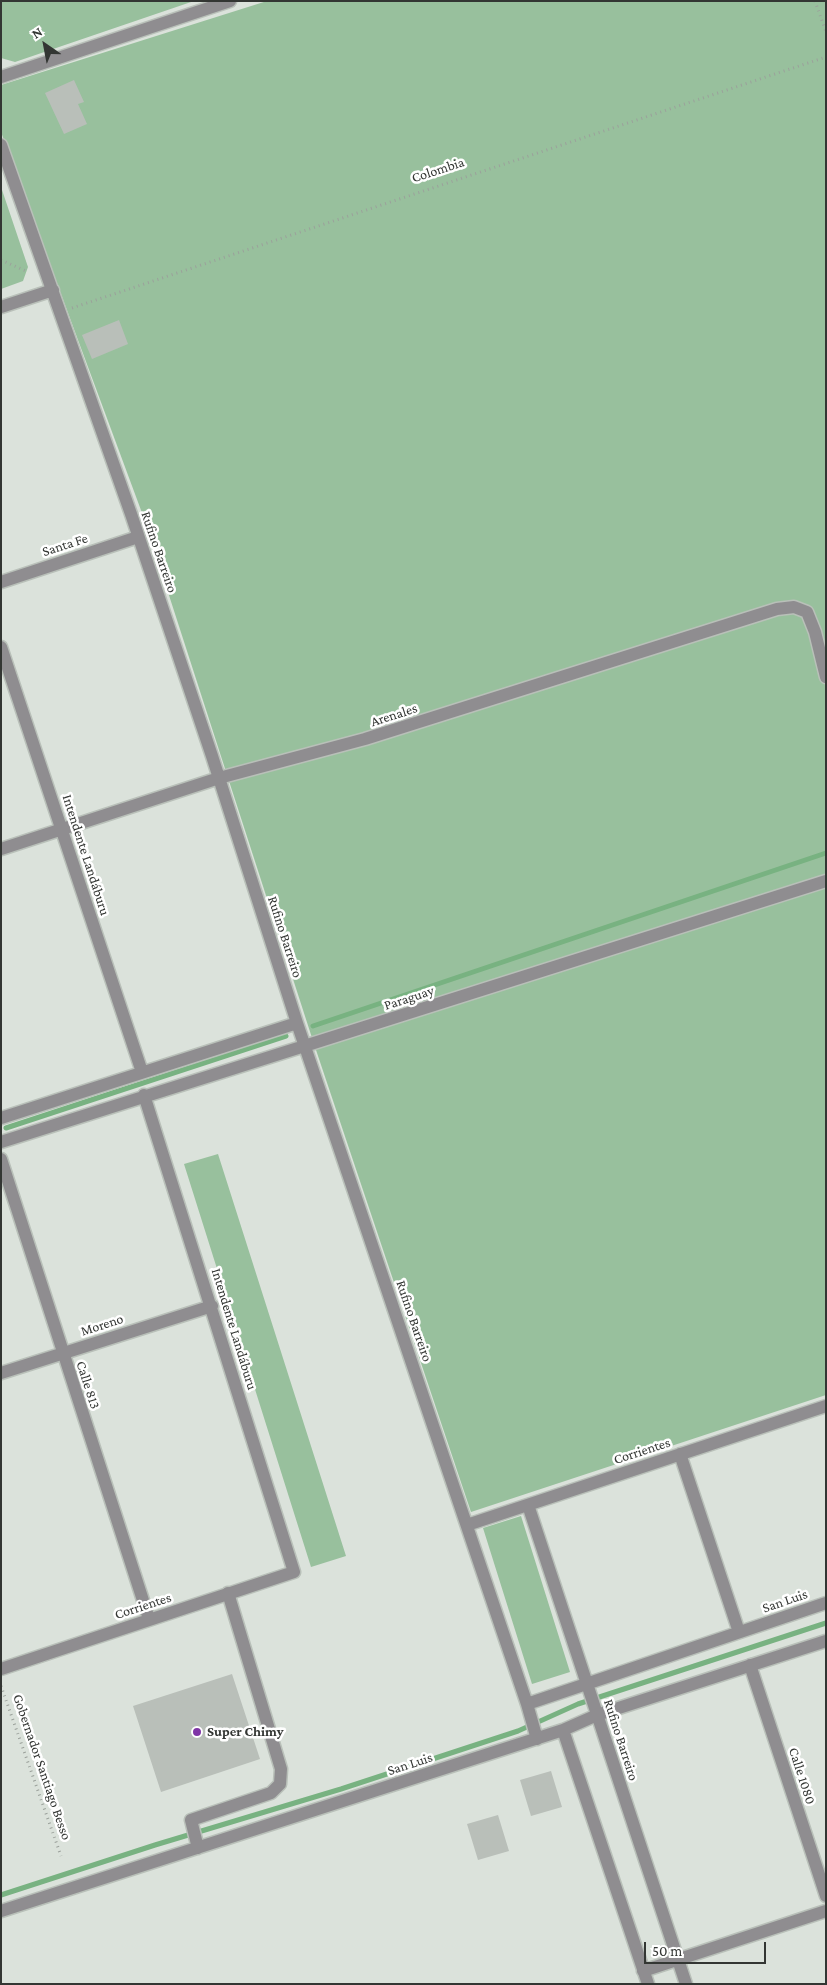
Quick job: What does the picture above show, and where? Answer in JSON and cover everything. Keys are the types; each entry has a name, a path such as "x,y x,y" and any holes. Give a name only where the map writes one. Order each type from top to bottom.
{"street":[{"path":"1,77 230,1"},
{"name":"Rufino Barreiro","path":"1,145 138,537 219,778 297,1023 467,1525 537,1739"},
{"path":"1,307 53,290"},
{"name":"Santa Fe","path":"1,582 138,537"},
{"name":"Arenales","path":"1,849 219,778 365,739 777,609 794,606 807,612 815,632 826,677"},
{"name":"Intendente Landáburu","path":"1,647 142,1072"},
{"name":"Paraguay","path":"1,1142 144,1095 825,883"},
{"path":"1,1118 297,1023"},
{"name":"Intendente Landáburu","path":"144,1095 212,1306 294,1572"},
{"name":"Calle 813","path":"1,1159 62,1354 149,1619"},
{"name":"Moreno","path":"1,1373 212,1306"},
{"name":"Corrientes","path":"467,1525 826,1406"},
{"path":"680,1454 739,1632"},
{"name":"Rufino Barreiro","path":"528,1505 686,1984"},
{"name":"Corrientes","path":"1,1669 294,1572"},
{"path":"198,1848 191,1820 271,1793 280,1784 282,1769 228,1594"},
{"name":"San Luis","path":"527,1704 826,1603"},
{"name":"San Luis","path":"1,1911 537,1739 597,1715 826,1641"},
{"name":"Calle 1080","path":"750,1665 826,1896"},
{"path":"563,1730 648,1984"},
{"path":"643,1971 826,1911"}],"path":[{"path":"815,1 826,32"},
{"name":"Colombia","path":"60,312 826,57"},
{"path":"1,260 26,271"},
{"name":"Gobernador Santiago Besso","path":"1,1686 61,1856"}],"green space":[{"path":"1,1 194,1 15,62 1,58"},
{"path":"267,1 826,1 826,1395 471,1512 314,1044 145,521 1,132 1,85"},
{"path":"1,187 28,267 23,281 1,289"},
{"path":"218,1154 346,1556 311,1567 184,1164"},
{"path":"521,1516 570,1672 532,1684 483,1528"}],"building":[{"path":"74,80 84,102 78,104 87,124 64,134 45,93"},
{"path":"119,320 128,344 92,359 82,335"},
{"name":"Super Chimy","path":"232,1674 260,1759 161,1792 133,1706"},
{"path":"551,1771 562,1807 531,1816 520,1780"},
{"path":"498,1815 509,1851 478,1860 467,1824"}],"waterway":[{"path":"313,1026 826,853"},
{"path":"6,1128 286,1036"},
{"path":"1,1895 155,1845 341,1789 518,1731 578,1704 826,1623"}],"place":[{"name":"Super Chimy","path":"197,1732"}]}
